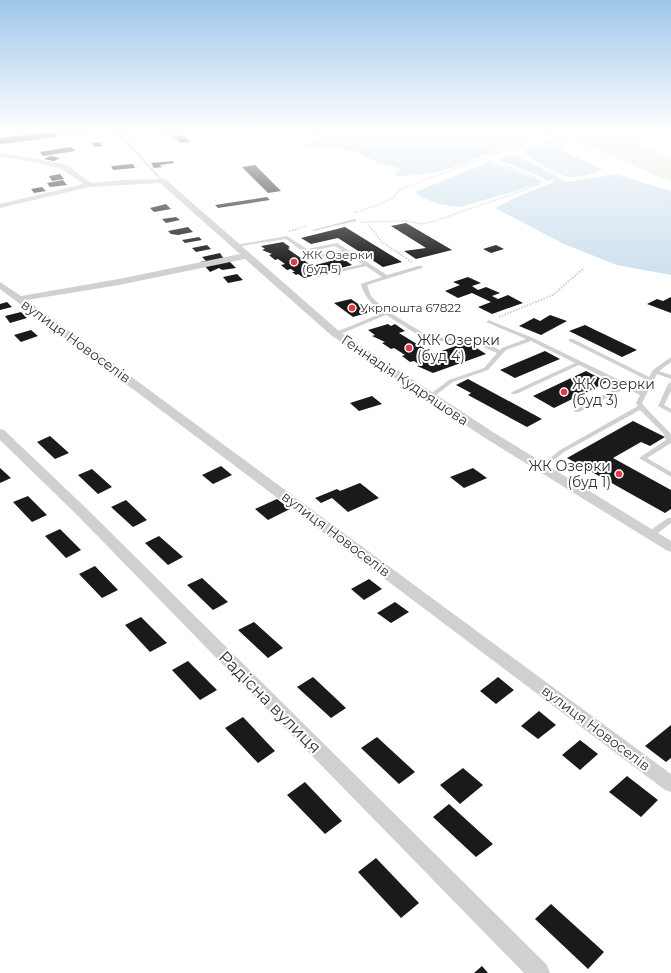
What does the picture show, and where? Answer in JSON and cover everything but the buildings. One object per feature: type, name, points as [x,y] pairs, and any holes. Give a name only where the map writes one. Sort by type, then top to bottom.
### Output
[{"type":"street","points":[[76,175],[89,185]]},
{"type":"street","points":[[0,206],[89,185],[162,181]]},
{"type":"street","name":"Геннадія Кудряшова","points":[[162,181],[336,334],[430,397],[541,468],[671,547]]},
{"type":"street","points":[[10,297],[119,282],[246,256]]},
{"type":"street","name":"вулиця Новоселів","points":[[0,285],[10,297],[371,560],[671,784]]},
{"type":"street","name":"Радісна вулиця","points":[[0,433],[82,512],[539,973]]},
{"type":"lane","points":[[157,175],[162,181]]},
{"type":"lane","points":[[314,230],[354,220]]},
{"type":"lane","points":[[236,246],[287,237],[315,258],[346,251]]},
{"type":"lane","points":[[306,251],[334,244],[386,277]]},
{"type":"lane","points":[[319,276],[366,264]]},
{"type":"lane","points":[[420,267],[364,284],[365,291],[377,306],[386,313],[430,340],[470,339],[500,352]]},
{"type":"lane","points":[[336,334],[386,313]]},
{"type":"lane","points":[[489,322],[530,339],[643,394]]},
{"type":"lane","points":[[430,397],[451,381],[486,369],[500,352],[530,339]]},
{"type":"lane","points":[[571,340],[651,380]]},
{"type":"lane","points":[[671,359],[656,371],[639,403],[641,407],[667,433],[670,441],[642,458],[671,475]]},
{"type":"lane","points":[[514,393],[579,363]]},
{"type":"lane","points":[[656,371],[671,377]]},
{"type":"lane","points":[[671,384],[661,406],[671,411]]},
{"type":"lane","points":[[577,411],[625,386]]},
{"type":"lane","points":[[541,468],[562,451],[641,407]]},
{"type":"lane","points":[[651,534],[671,520]]},
{"type":"path","points":[[352,213],[386,202],[393,198],[400,190],[437,175]]},
{"type":"path","points":[[354,220],[368,223],[405,221],[422,224],[536,186],[542,182],[530,175]]},
{"type":"path","points":[[368,223],[382,242],[420,267]]},
{"type":"path","points":[[287,237],[282,232],[310,225]]},
{"type":"path","points":[[489,322],[553,295],[584,268]]},
{"type":"shaded area","points":[[656,175],[671,175],[671,182]]},
{"type":"water","points":[[456,175],[526,175],[539,180],[539,184],[460,207],[430,201],[415,192]]},
{"type":"water","points":[[537,175],[555,175],[562,179],[561,180],[568,182],[607,175],[620,175],[671,191],[671,275],[617,265],[564,244],[495,208],[521,195],[554,182],[553,180],[547,181]]},
{"type":"water","points":[[564,175],[584,175],[571,177]]},
{"type":"place","name":"ЖК Озерки (буд 5)","points":[[294,262]]},
{"type":"place","name":"Укрпошта 67822","points":[[352,308]]},
{"type":"place","name":"ЖК Озерки (буд 4)","points":[[409,348]]},
{"type":"place","name":"ЖК Озерки (буд 3)","points":[[564,392]]},
{"type":"place","name":"ЖК Озерки (буд 1)","points":[[619,474]]}]
